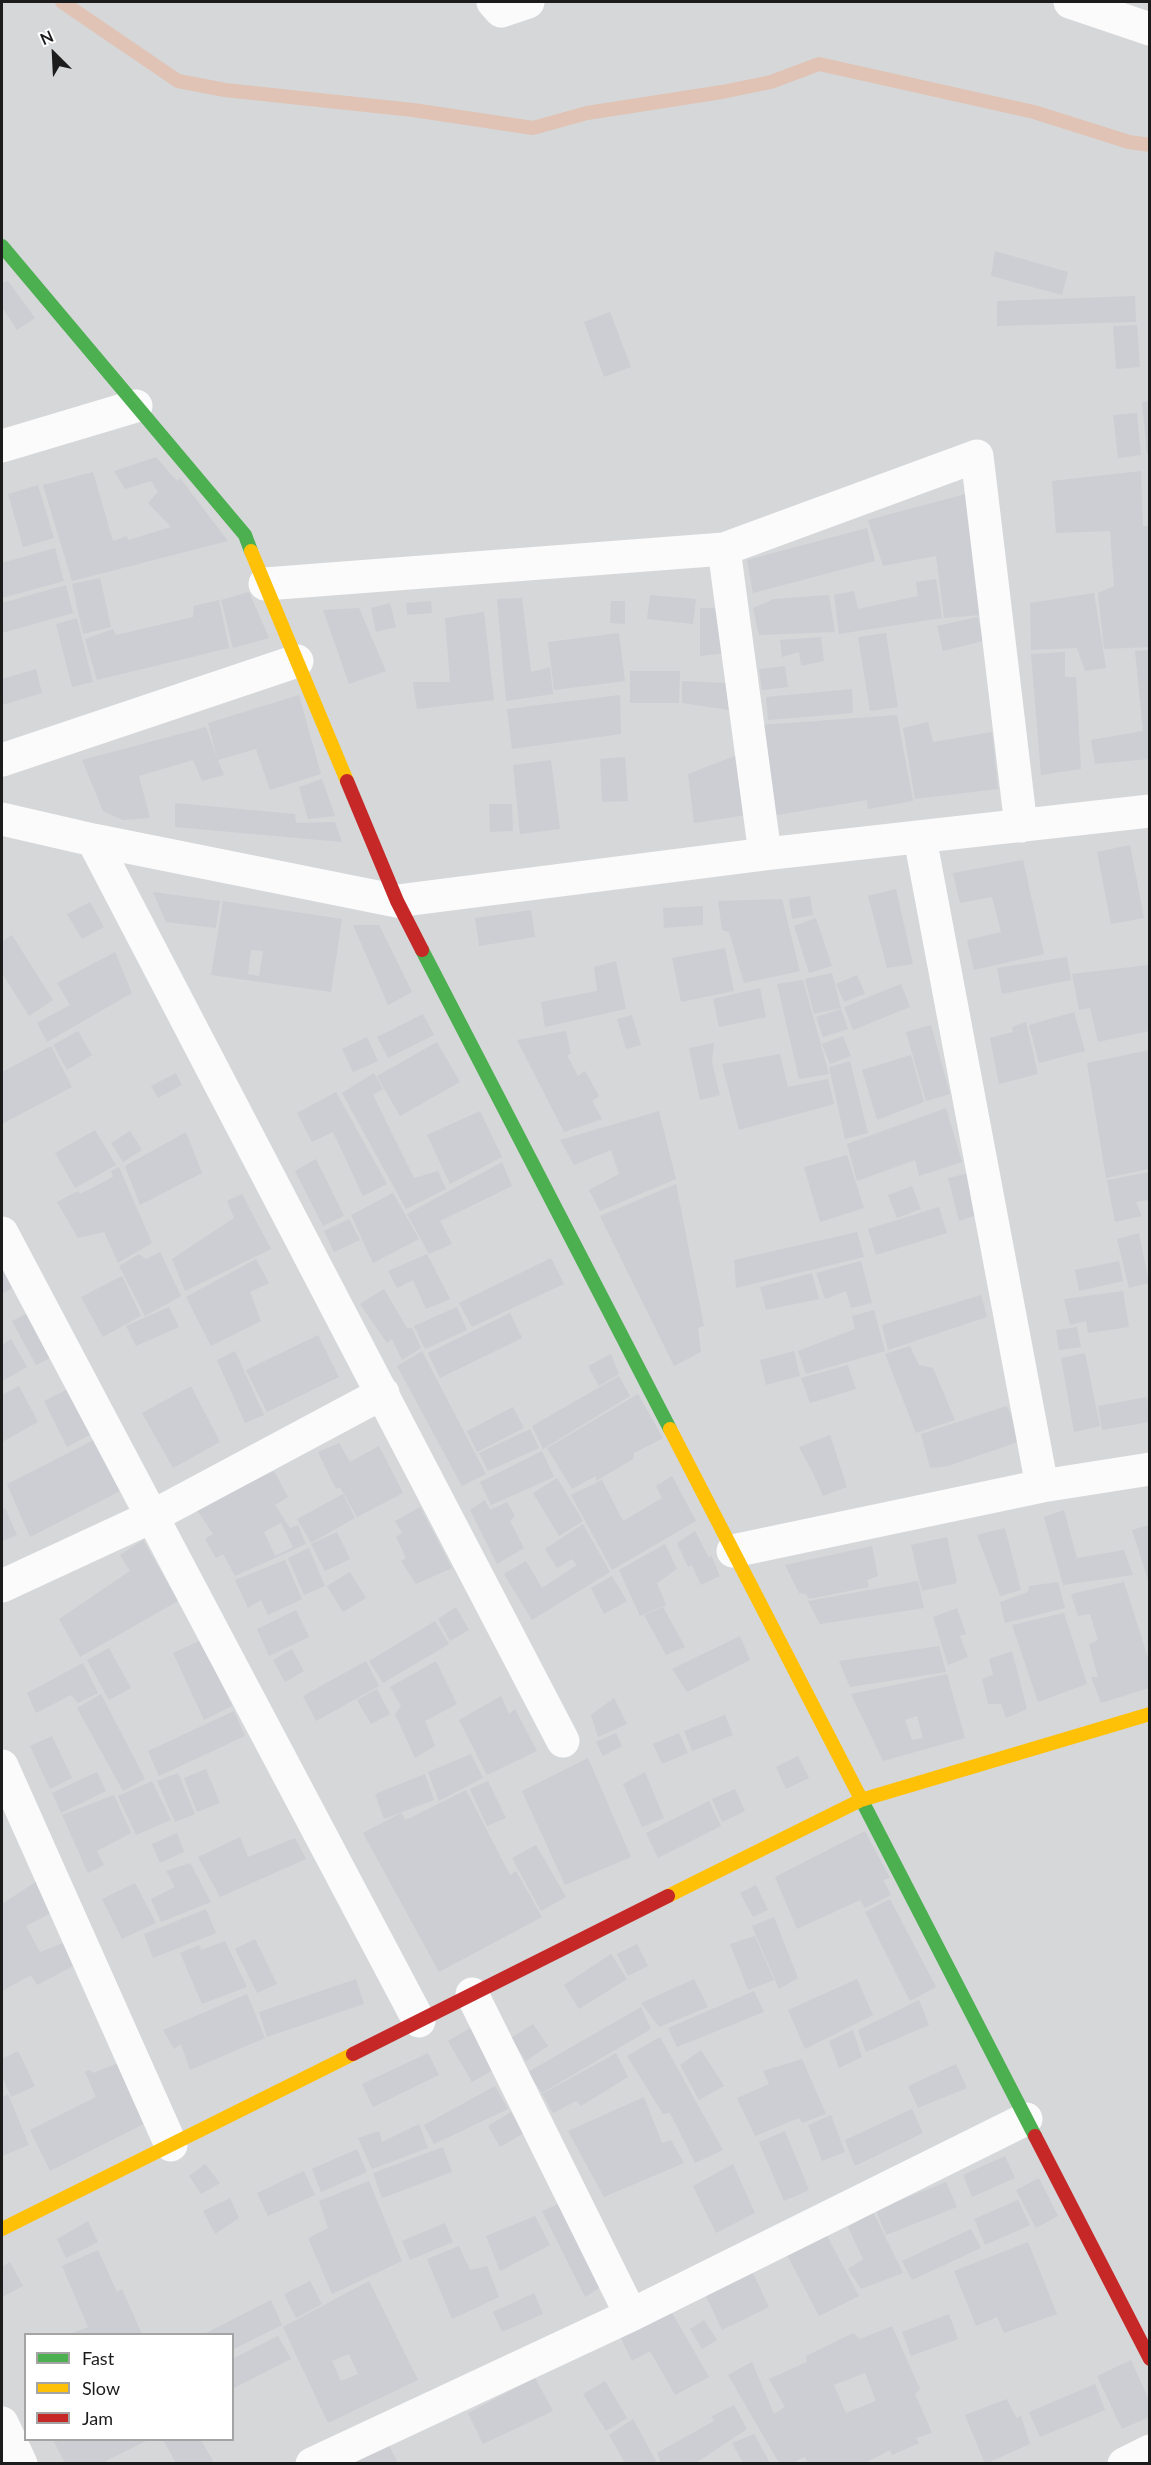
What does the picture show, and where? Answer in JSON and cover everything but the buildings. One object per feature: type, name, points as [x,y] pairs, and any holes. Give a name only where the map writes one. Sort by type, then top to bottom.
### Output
[{"type":"street","points":[[493,2],[501,11],[528,2]]},
{"type":"street","points":[[1070,2],[1149,29]]},
{"type":"street","points":[[2,246],[245,535],[396,901],[1149,2359]]},
{"type":"street","points":[[2,446],[136,406]]},
{"type":"street","points":[[265,584],[724,549],[977,456],[1020,826]]},
{"type":"street","points":[[724,549],[765,854]]},
{"type":"street","points":[[2,760],[297,661]]},
{"type":"street","points":[[2,819],[93,840],[396,901],[765,854],[1149,811]]},
{"type":"street","points":[[920,838],[1042,1486]]},
{"type":"street","points":[[93,840],[563,1741]]},
{"type":"street","points":[[2,1233],[419,2021]]},
{"type":"street","points":[[2,1586],[153,1516],[383,1393]]},
{"type":"street","points":[[733,1551],[1042,1486],[1149,1469]]},
{"type":"street","points":[[2,2229],[861,1800],[1149,1714]]},
{"type":"street","points":[[2,1766],[171,2145]]},
{"type":"street","points":[[472,1994],[631,2315]]},
{"type":"street","points":[[312,2463],[631,2315],[1026,2119]]},
{"type":"street","points":[[2,2423],[21,2463]]},
{"type":"street","points":[[1124,2463],[1149,2451]]},
{"type":"shaded area","points":[[2,2],[1149,2],[1149,2463],[2,2464]]},
{"type":"waterway","points":[[62,2],[178,81],[225,90],[413,110],[533,128],[587,113],[771,82],[819,64],[1034,112],[1129,142],[1150,145]]},
{"type":"traffic: fast","points":[[2,246],[245,535],[251,551]]},
{"type":"traffic: fast","points":[[422,950],[670,1429]]},
{"type":"traffic: fast","points":[[859,1795],[1035,2136]]},
{"type":"traffic: slow","points":[[251,551],[347,781]]},
{"type":"traffic: slow","points":[[670,1429],[859,1795]]},
{"type":"traffic: slow","points":[[668,1896],[861,1800],[1150,1714]]},
{"type":"traffic: slow","points":[[2,2229],[353,2054]]},
{"type":"traffic: jam","points":[[347,781],[397,901],[422,950]]},
{"type":"traffic: jam","points":[[353,2054],[668,1896]]},
{"type":"traffic: jam","points":[[1035,2136],[1150,2359]]}]
